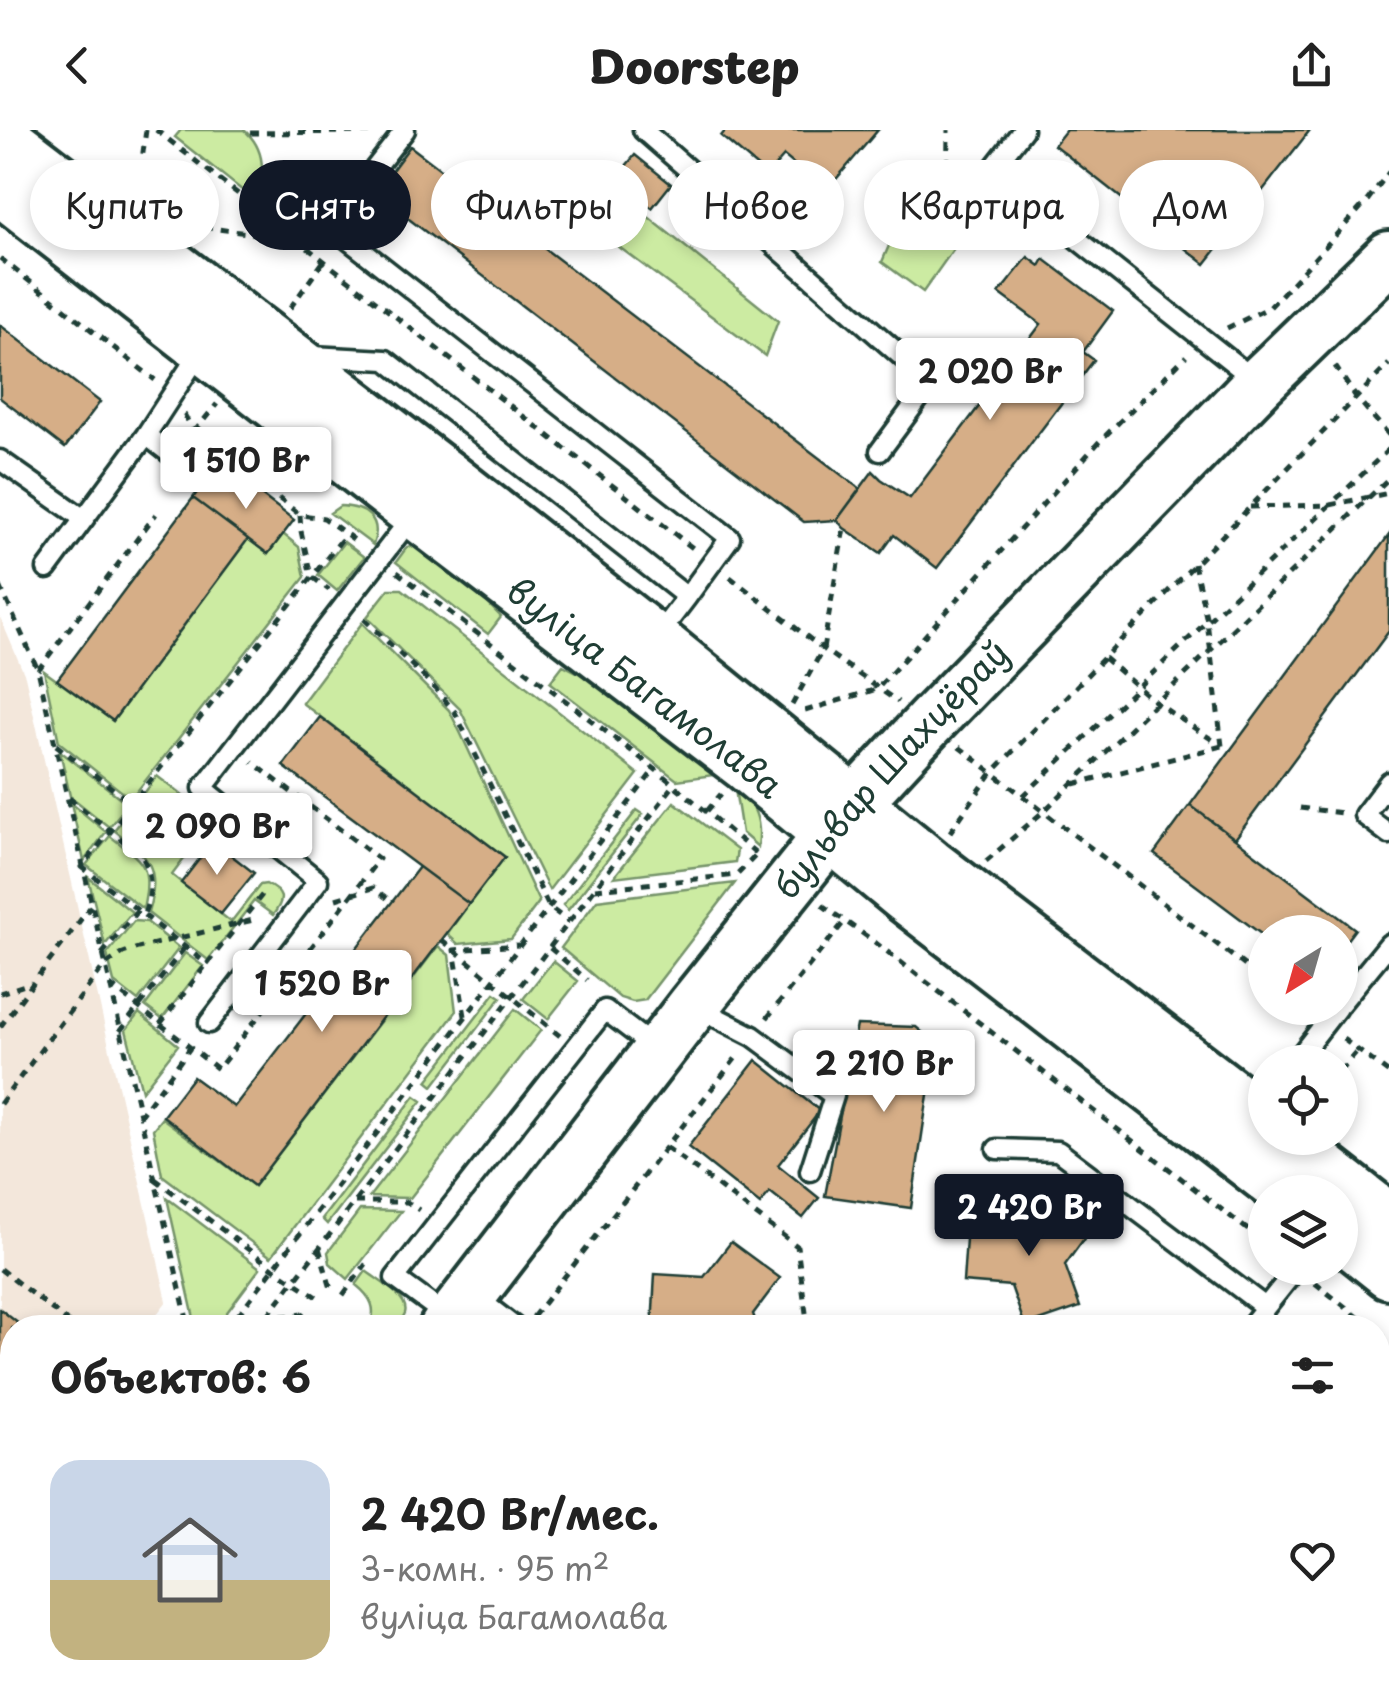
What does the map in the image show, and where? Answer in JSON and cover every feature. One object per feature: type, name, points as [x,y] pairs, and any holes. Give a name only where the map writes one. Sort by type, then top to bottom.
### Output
[{"type":"main road","name":"вуліца Багамолава","points":[[0,134],[655,640],[842,819]]},
{"type":"main road","name":"вуліца Багамолава","points":[[0,189],[744,764],[842,819],[1248,1115]]},
{"type":"main road","name":"бульвар Шахцёраў","points":[[456,1314],[842,819],[929,723],[1259,383],[1389,257]]},
{"type":"main road","name":"вуліца Багамолава","points":[[1302,1155],[1389,1219]]},
{"type":"main road","points":[[1358,1248],[1389,1273]]},
{"type":"lane","points":[[405,130],[352,198],[346,213],[346,238],[730,538],[655,640]]},
{"type":"lane","points":[[643,130],[932,382],[880,450]]},
{"type":"lane","points":[[1023,130],[991,171],[1259,383]]},
{"type":"lane","points":[[47,569],[146,434],[202,348]]},
{"type":"lane","points":[[289,354],[386,360],[686,597]]},
{"type":"lane","points":[[146,434],[191,470]]},
{"type":"lane","points":[[0,460],[84,519]]},
{"type":"lane","points":[[209,1024],[318,881],[204,788],[415,513]]},
{"type":"lane","points":[[1389,782],[1364,816],[1389,834]]},
{"type":"lane","points":[[1358,982],[1389,944]]},
{"type":"lane","points":[[693,1006],[753,1036],[834,1096],[810,1171]]},
{"type":"lane","points":[[456,1314],[395,1278],[605,1010],[659,1051]]},
{"type":"lane","points":[[1308,1045],[1323,1025]]},
{"type":"lane","points":[[997,1149],[1058,1151],[1265,1307]]},
{"type":"lane","points":[[1259,1315],[1283,1285]]},
{"type":"path","points":[[146,130],[140,175],[203,227],[239,232]]},
{"type":"path","points":[[156,130],[239,196]]},
{"type":"path","points":[[250,133],[380,130]]},
{"type":"path","points":[[948,130],[948,160]]},
{"type":"path","points":[[308,250],[877,688],[1099,442],[1203,339],[1270,308],[1367,202],[1389,172]]},
{"type":"path","points":[[1248,968],[991,774],[1389,364]]},
{"type":"path","points":[[1023,796],[1389,449]]},
{"type":"path","points":[[979,868],[1044,811],[1389,478]]},
{"type":"path","points":[[1250,507],[1330,504],[1389,494]]},
{"type":"path","points":[[38,670],[156,514]]},
{"type":"path","points":[[300,515],[312,576],[345,602],[455,712],[549,906],[569,922]]},
{"type":"path","points":[[786,717],[823,649],[844,528]]},
{"type":"path","points":[[1194,564],[1207,621],[1222,746]]},
{"type":"path","points":[[0,586],[38,670],[186,1315]]},
{"type":"path","points":[[1103,658],[1156,703],[1222,746]]},
{"type":"path","points":[[54,743],[160,826],[202,830]]},
{"type":"path","points":[[1071,785],[1222,746]]},
{"type":"path","points":[[238,1315],[655,769]]},
{"type":"path","points":[[267,1315],[674,785]]},
{"type":"path","points":[[66,796],[141,855],[147,865],[150,887],[140,912],[102,954]]},
{"type":"path","points":[[1300,808],[1364,816]]},
{"type":"path","points":[[595,890],[737,875],[757,854]]},
{"type":"path","points":[[352,894],[373,888],[392,902]]},
{"type":"path","points":[[0,1027],[92,906]]},
{"type":"path","points":[[534,1315],[844,922]]},
{"type":"path","points":[[0,1104],[104,966],[123,953],[239,924]]},
{"type":"path","points":[[442,940],[575,1048]]},
{"type":"path","points":[[872,940],[1248,1230]]},
{"type":"path","points":[[454,950],[519,946]]},
{"type":"path","points":[[120,1031],[185,948]]},
{"type":"path","points":[[550,948],[587,980]]},
{"type":"path","points":[[454,950],[466,1016]]},
{"type":"path","points":[[160,1024],[207,964]]},
{"type":"path","points":[[0,993],[34,982]]},
{"type":"path","points":[[1323,1025],[1352,1045]]},
{"type":"path","points":[[139,1117],[190,1048]]},
{"type":"path","points":[[1358,1049],[1389,1073]]},
{"type":"path","points":[[666,1147],[797,1246],[806,1315]]},
{"type":"path","points":[[154,1178],[319,1298]]},
{"type":"path","points":[[354,1202],[407,1202],[438,1223]]},
{"type":"path","points":[[319,1248],[332,1292]]},
{"type":"path","points":[[343,1295],[366,1264]]},
{"type":"path","points":[[0,1269],[59,1315]]},
{"type":"path","points":[[1318,1285],[1356,1315]]},
{"type":"path","points":[[293,1315],[312,1313]]},
{"type":"shaded area","points":[[0,617],[25,676],[167,1301],[156,1315],[0,1315]]},
{"type":"green space","points":[[181,130],[244,130],[261,160],[239,160],[239,188],[219,172],[219,160],[204,160],[175,137]]},
{"type":"green space","points":[[648,217],[668,233],[668,250],[689,250],[778,321],[765,356],[623,250],[648,250]]},
{"type":"green space","points":[[887,250],[953,250],[923,292],[882,262]]},
{"type":"green space","points":[[340,506],[370,516],[376,528],[373,545],[330,513]]},
{"type":"green space","points":[[283,534],[299,547],[305,577],[131,799],[59,742],[44,671],[113,721],[248,539],[268,554]]},
{"type":"green space","points":[[344,542],[364,557],[337,591],[318,575]]},
{"type":"green space","points":[[414,545],[452,567],[501,617],[488,634],[396,562],[407,547]]},
{"type":"green space","points":[[389,589],[402,589],[638,774],[549,890],[460,709],[367,617]]},
{"type":"green space","points":[[362,623],[449,710],[461,734],[539,902],[511,939],[458,944],[447,934],[504,856],[302,703]]},
{"type":"green space","points":[[563,665],[614,691],[721,774],[677,780],[550,682]]},
{"type":"green space","points":[[60,751],[128,804],[109,827],[70,796]]},
{"type":"green space","points":[[157,776],[191,804],[202,827],[162,823],[137,803]]},
{"type":"green space","points":[[737,786],[756,814],[758,847],[742,833]]},
{"type":"green space","points":[[674,802],[737,850],[735,862],[614,877]]},
{"type":"green space","points":[[71,803],[106,832],[84,861]]},
{"type":"green space","points":[[133,807],[160,829],[202,835],[172,875],[231,922],[260,885],[266,884],[281,897],[273,915],[254,901],[208,960],[148,913],[153,885],[149,865],[114,830]]},
{"type":"green space","points":[[637,810],[643,814],[568,910],[563,905]]},
{"type":"green space","points":[[110,836],[143,866],[147,883],[143,909],[86,865]]},
{"type":"green space","points":[[88,877],[132,912],[105,945]]},
{"type":"green space","points":[[735,883],[645,1000],[620,998],[561,948],[597,900]]},
{"type":"green space","points":[[134,921],[147,922],[179,948],[138,1001],[114,982],[107,954]]},
{"type":"green space","points":[[438,946],[449,955],[456,1012],[271,1257],[162,1175],[153,1129],[162,1118],[254,1186]]},
{"type":"green space","points":[[185,953],[203,966],[162,1019],[145,1006]]},
{"type":"green space","points":[[553,961],[578,981],[548,1019],[523,999]]},
{"type":"green space","points":[[495,993],[501,997],[433,1086],[427,1081]]},
{"type":"green space","points":[[515,1009],[541,1030],[410,1198],[369,1197]]},
{"type":"green space","points":[[139,1013],[178,1045],[142,1091],[126,1030]]},
{"type":"green space","points":[[415,1096],[422,1101],[327,1224],[322,1219]]},
{"type":"green space","points":[[167,1198],[260,1268],[225,1315],[193,1315]]},
{"type":"green space","points":[[360,1210],[401,1211],[348,1279],[330,1263],[328,1252]]},
{"type":"green space","points":[[366,1271],[392,1289],[403,1301],[405,1313],[373,1315],[372,1304],[356,1285]]},
{"type":"building","points":[[726,130],[878,130],[844,170],[844,160],[789,160],[784,156],[780,160],[749,160],[721,136]]},
{"type":"building","points":[[1066,130],[1310,130],[1264,189],[1264,160],[1119,160],[1119,196],[1099,180],[1099,160],[1073,160],[1054,145]]},
{"type":"building","points":[[410,146],[431,162],[431,236],[411,221],[411,160],[400,160]]},
{"type":"building","points":[[648,165],[668,182],[668,188],[652,208],[648,205]]},
{"type":"building","points":[[449,250],[546,250],[860,489],[837,520],[804,522]]},
{"type":"building","points":[[1187,250],[1216,250],[1205,264]]},
{"type":"building","points":[[1028,257],[1040,266],[1044,259],[1113,311],[1083,352],[1094,360],[937,568],[894,535],[881,553],[837,520],[873,471],[910,498],[1041,324],[999,293]]},
{"type":"building","points":[[0,325],[100,402],[65,448],[0,398]]},
{"type":"building","points":[[235,475],[294,520],[268,554],[193,498],[207,479],[223,491]]},
{"type":"building","points":[[193,498],[248,539],[113,721],[57,680]]},
{"type":"building","points":[[1389,535],[1389,631],[1235,839],[1190,805]]},
{"type":"building","points":[[320,717],[505,857],[469,904],[283,766]]},
{"type":"building","points":[[1190,805],[1336,915],[1248,915],[1248,924],[1154,854]]},
{"type":"building","points":[[213,841],[254,873],[221,914],[181,883]]},
{"type":"building","points":[[419,867],[469,904],[254,1186],[163,1116],[193,1077],[234,1107]]},
{"type":"building","points":[[857,1025],[916,1027],[953,1058],[929,1088],[911,1208],[825,1196]]},
{"type":"building","points":[[756,1060],[820,1111],[778,1165],[819,1198],[803,1218],[770,1192],[760,1204],[688,1147]]},
{"type":"building","points":[[1042,1192],[1091,1229],[1065,1265],[1080,1307],[1057,1315],[1021,1315],[1011,1286],[963,1282],[967,1224],[1015,1227]]},
{"type":"building","points":[[731,1242],[780,1278],[753,1315],[653,1315],[655,1274],[704,1277]]}]
